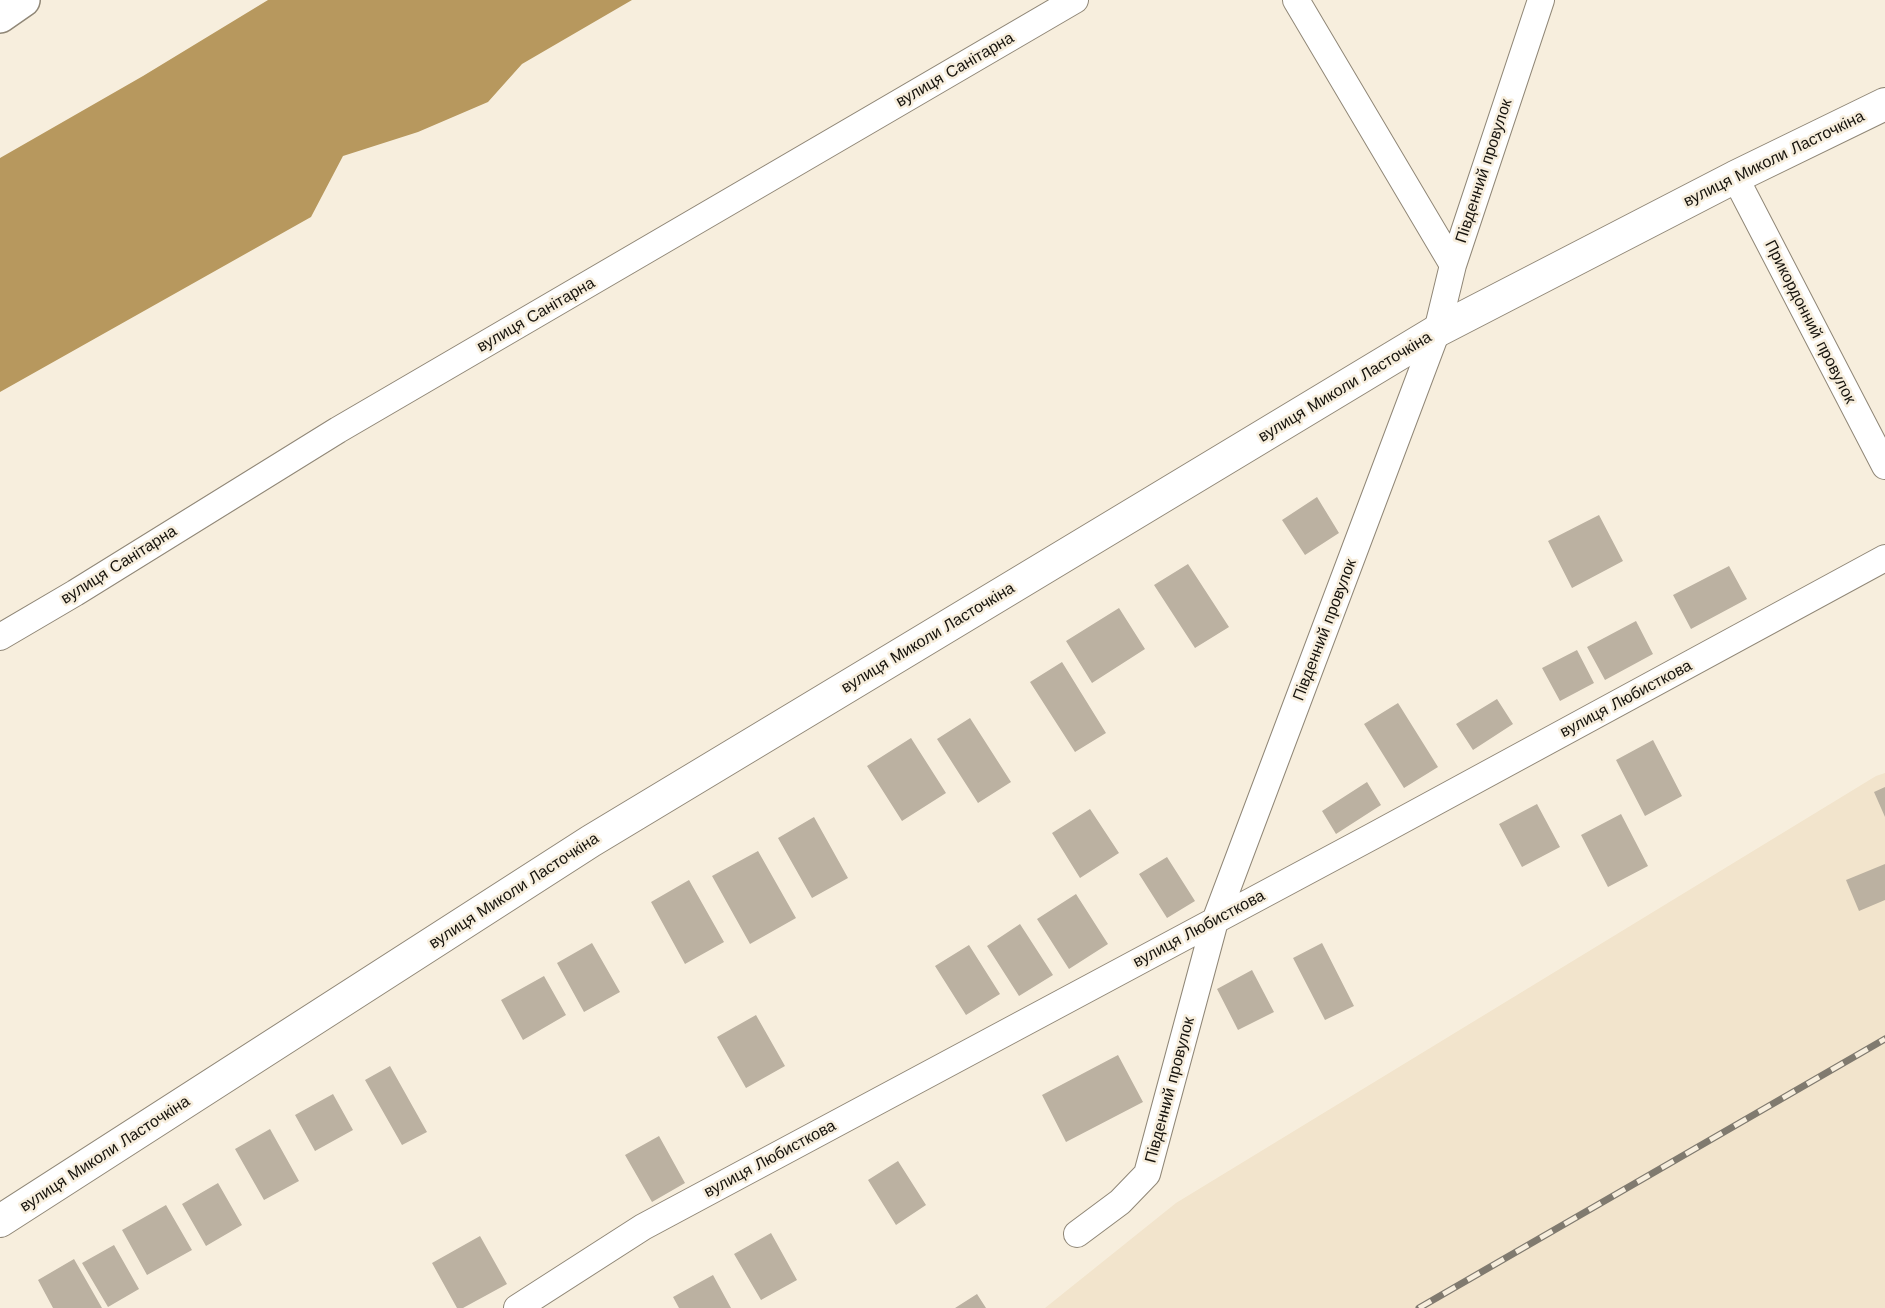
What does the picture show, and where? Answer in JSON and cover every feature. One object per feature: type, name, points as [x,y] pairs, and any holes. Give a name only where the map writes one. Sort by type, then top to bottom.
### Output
[{"type":"main road","points":[[0,15],[23,0]]},
{"type":"street","name":"вулиця Санітарна","points":[[0,637],[338,430],[1075,0]]},
{"type":"street","points":[[1296,0],[1453,265]]},
{"type":"street","name":"Південний провулок","points":[[1077,1234],[1120,1202],[1147,1174],[1215,921],[1437,332],[1453,265],[1541,0]]},
{"type":"street","name":"вулиця Миколи Ласточкіна","points":[[0,1221],[591,841],[1437,332],[1735,177],[1885,104]]},
{"type":"street","name":"Прикордонний провулок","points":[[1735,177],[1885,466]]},
{"type":"street","name":"вулиця Любисткова","points":[[517,1308],[643,1227],[1215,921],[1885,558]]},
{"type":"shaded area","points":[[268,0],[632,0],[522,64],[488,102],[418,132],[343,156],[311,217],[0,392],[0,158],[143,76]]},
{"type":"shaded area","points":[[1885,773],[1885,1308],[1045,1308],[1176,1203],[1876,776]]},
{"type":"building","points":[[1317,497],[1339,533],[1305,555],[1282,520]]},
{"type":"building","points":[[1599,515],[1623,561],[1572,588],[1548,541]]},
{"type":"building","points":[[1188,564],[1229,627],[1195,648],[1154,585]]},
{"type":"building","points":[[1729,566],[1747,599],[1691,629],[1673,595]]},
{"type":"building","points":[[1119,608],[1145,649],[1092,683],[1066,641]]},
{"type":"building","points":[[1636,621],[1653,654],[1605,680],[1587,647]]},
{"type":"building","points":[[1577,650],[1594,683],[1560,701],[1542,668]]},
{"type":"building","points":[[1062,662],[1106,733],[1075,752],[1030,682]]},
{"type":"building","points":[[1497,699],[1513,724],[1473,750],[1456,724]]},
{"type":"building","points":[[1398,703],[1438,767],[1404,788],[1364,724]]},
{"type":"building","points":[[970,718],[1011,782],[978,803],[937,739]]},
{"type":"building","points":[[911,738],[946,793],[902,821],[867,766]]},
{"type":"building","points":[[1653,740],[1682,796],[1645,816],[1616,760]]},
{"type":"building","points":[[1367,782],[1381,805],[1336,834],[1322,811]]},
{"type":"building","points":[[1885,787],[1885,817],[1874,792]]},
{"type":"building","points":[[1537,804],[1560,847],[1522,867],[1499,824]]},
{"type":"building","points":[[1090,809],[1119,853],[1080,878],[1052,833]]},
{"type":"building","points":[[1621,814],[1648,866],[1608,887],[1581,835]]},
{"type":"building","points":[[814,817],[848,878],[812,898],[778,838]]},
{"type":"building","points":[[758,851],[796,918],[750,944],[712,876]]},
{"type":"building","points":[[1167,857],[1195,901],[1167,918],[1139,874]]},
{"type":"building","points":[[1885,864],[1885,900],[1859,911],[1846,880]]},
{"type":"building","points":[[689,880],[724,942],[685,964],[651,902]]},
{"type":"building","points":[[1076,894],[1108,944],[1069,969],[1037,919]]},
{"type":"building","points":[[1020,924],[1053,975],[1019,996],[987,946]]},
{"type":"building","points":[[592,943],[620,992],[584,1012],[557,963]]},
{"type":"building","points":[[1322,943],[1354,1006],[1325,1020],[1293,958]]},
{"type":"building","points":[[969,945],[1000,994],[966,1015],[935,966]]},
{"type":"building","points":[[1252,970],[1274,1012],[1238,1030],[1217,989]]},
{"type":"building","points":[[544,976],[566,1015],[523,1040],[501,1000]]},
{"type":"building","points":[[756,1015],[785,1066],[746,1088],[717,1037]]},
{"type":"building","points":[[1118,1055],[1143,1102],[1066,1142],[1042,1095]]},
{"type":"building","points":[[390,1066],[427,1132],[402,1145],[365,1080]]},
{"type":"building","points":[[333,1094],[353,1130],[315,1151],[295,1115]]},
{"type":"building","points":[[270,1129],[299,1181],[264,1200],[235,1149]]},
{"type":"building","points":[[659,1136],[685,1183],[652,1202],[625,1155]]},
{"type":"building","points":[[898,1161],[926,1205],[896,1225],[868,1180]]},
{"type":"building","points":[[218,1183],[242,1225],[206,1246],[182,1204]]},
{"type":"building","points":[[166,1205],[192,1250],[147,1275],[122,1230]]},
{"type":"building","points":[[771,1233],[797,1280],[761,1300],[734,1254]]},
{"type":"building","points":[[480,1236],[507,1284],[463,1308],[457,1308],[432,1263]]},
{"type":"building","points":[[114,1245],[139,1289],[108,1307],[82,1263]]},
{"type":"building","points":[[74,1259],[102,1308],[53,1308],[38,1280]]},
{"type":"building","points":[[713,1275],[731,1308],[679,1308],[673,1297]]},
{"type":"building","points":[[977,1294],[986,1308],[955,1308]]},
{"type":"railway","points":[[1419,1308],[1885,1039]]}]
